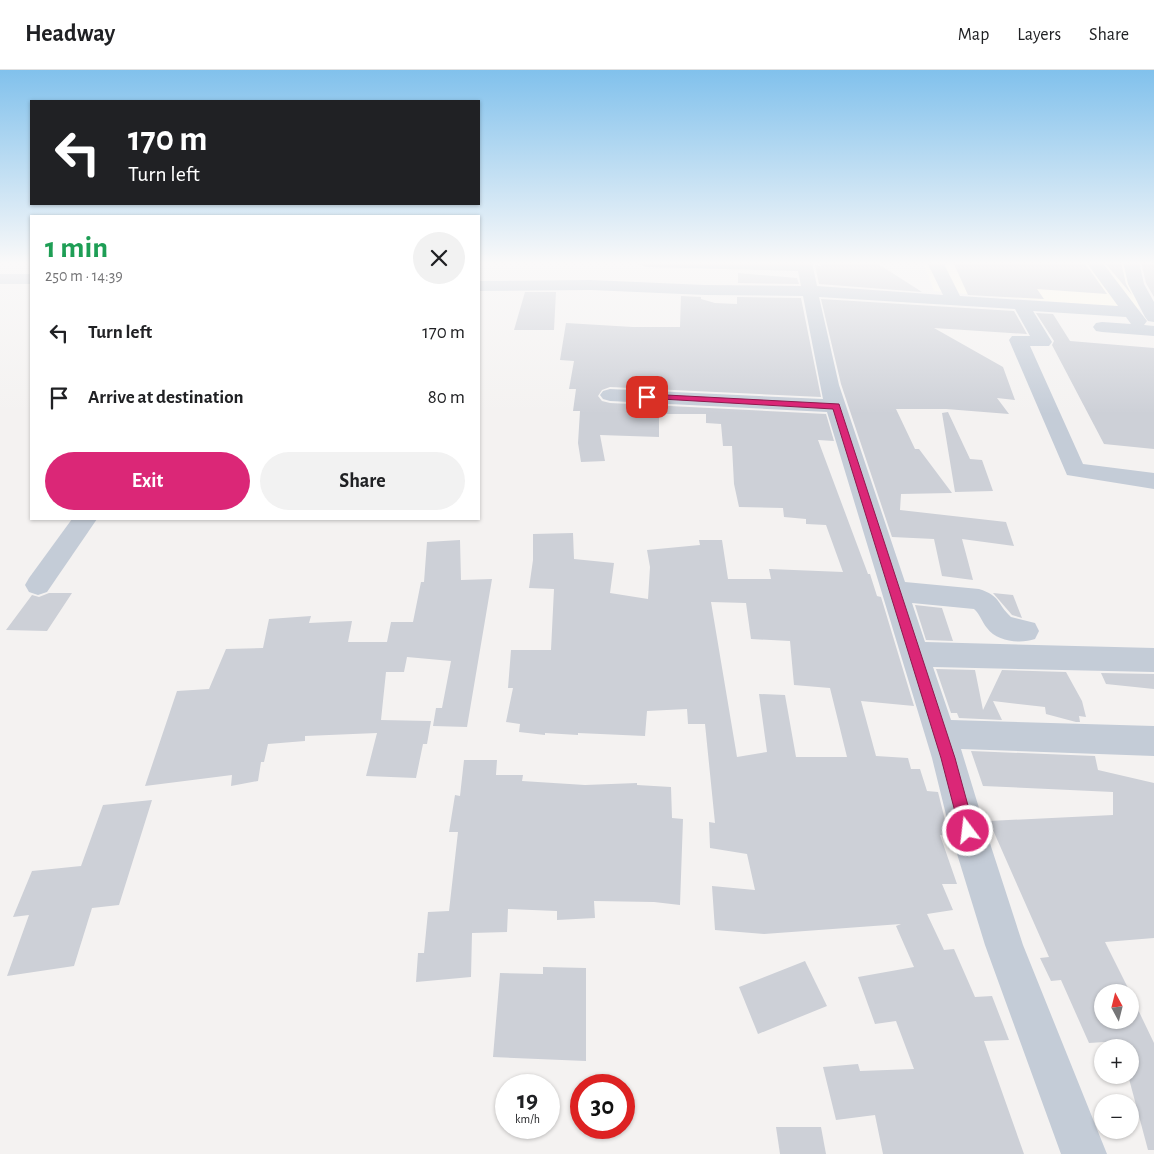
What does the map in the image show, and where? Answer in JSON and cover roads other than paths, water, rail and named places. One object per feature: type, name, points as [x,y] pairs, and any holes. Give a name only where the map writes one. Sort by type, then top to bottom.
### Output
[{"type":"street","points":[[815,313],[836,406],[940,734],[1004,945],[1084,1154]]},
{"type":"street","points":[[1026,313],[1043,342],[1018,340],[1075,470],[1154,481]]},
{"type":"street","points":[[1031,313],[1151,326]]},
{"type":"street","points":[[1135,313],[1151,326]]},
{"type":"street","points":[[1146,313],[1151,326]]},
{"type":"street","points":[[610,395],[836,406]]},
{"type":"street","points":[[38,585],[84,520]]},
{"type":"street","points":[[894,591],[979,599],[991,607],[999,623],[1004,627],[1026,631]]},
{"type":"street","points":[[914,654],[1154,660]]},
{"type":"street","points":[[940,734],[1154,741]]}]
